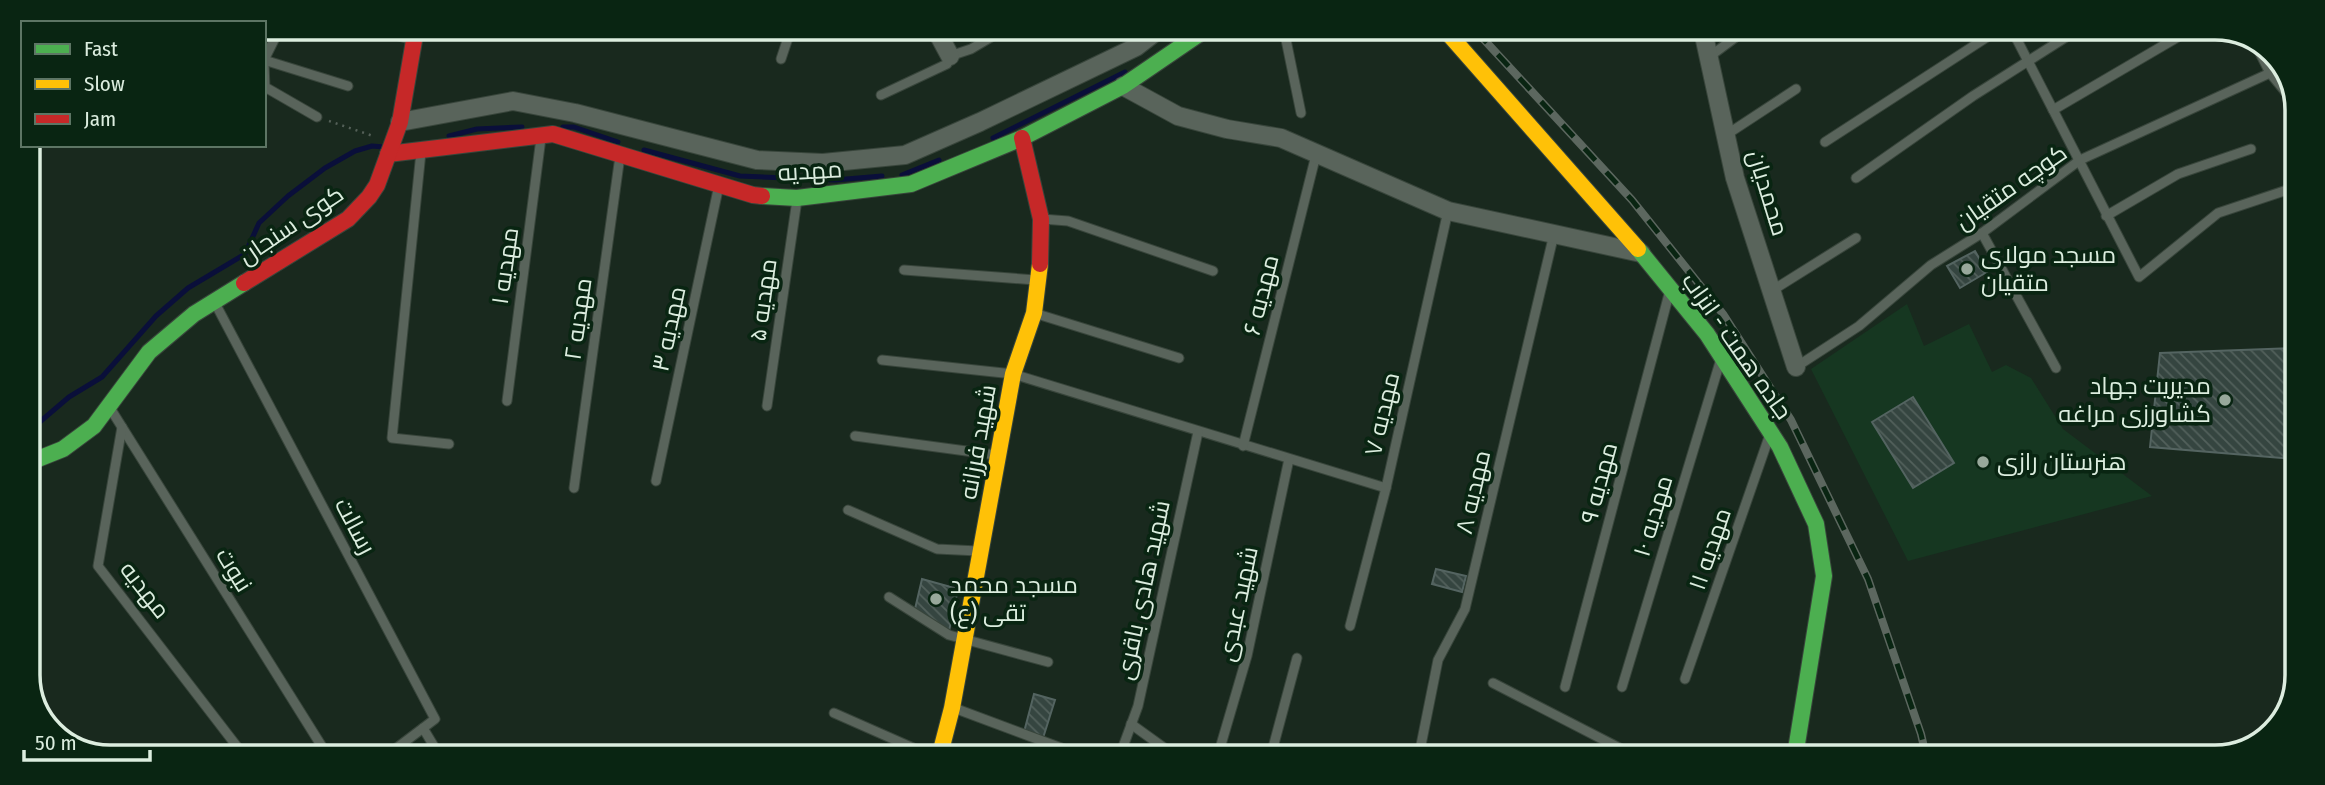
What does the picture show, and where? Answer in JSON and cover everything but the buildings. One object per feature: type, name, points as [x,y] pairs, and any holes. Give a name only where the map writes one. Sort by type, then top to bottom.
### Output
[{"type":"street","name":"کوی سنجان","points":[[40,458],[64,449],[94,426],[149,352],[194,314],[348,219],[369,197],[377,185],[400,122],[414,40]]},
{"type":"street","points":[[941,40],[950,56]]},
{"type":"street","points":[[400,122],[513,101],[575,113],[757,160],[823,163],[905,155],[1009,108],[1136,47],[1145,40]]},
{"type":"street","name":"مهدیه","points":[[390,148],[421,150],[553,134],[753,195],[797,198],[911,184],[1022,138],[1123,86],[1190,40]]},
{"type":"street","name":"جاده همت - انزاب","points":[[1454,40],[1641,253],[1707,334],[1780,447],[1816,524],[1824,576],[1797,745]]},
{"type":"street","name":"محمدیان","points":[[1705,40],[1735,178],[1796,367]]},
{"type":"street","points":[[1123,86],[1178,116],[1227,129],[1281,138],[1448,211],[1641,253]]},
{"type":"street","points":[[1009,108],[1022,138]]},
{"type":"street","name":"شهید فرزانه","points":[[942,745],[952,708],[1000,456],[1013,374],[1034,313],[1041,219],[1022,138]]},
{"type":"lane","points":[[266,57],[274,40]]},
{"type":"lane","points":[[781,59],[787,40]]},
{"type":"lane","points":[[881,95],[947,64],[950,56],[986,40]]},
{"type":"lane","points":[[1286,40],[1301,113]]},
{"type":"lane","points":[[1709,57],[1732,40]]},
{"type":"lane","points":[[1825,142],[1984,40]]},
{"type":"lane","points":[[2017,40],[2138,277],[2218,213],[2285,191]]},
{"type":"lane","points":[[1856,178],[2061,40]]},
{"type":"lane","points":[[2053,110],[2173,40]]},
{"type":"lane","points":[[266,62],[348,86]]},
{"type":"lane","points":[[2265,63],[2278,82]]},
{"type":"lane","name":"کوچه متقیان","points":[[1796,367],[1859,326],[1931,265],[1982,233],[2080,160],[2270,72]]},
{"type":"lane","points":[[266,88],[317,117]]},
{"type":"lane","points":[[1726,135],[1796,89]]},
{"type":"lane","name":"مهدیه ۱","points":[[507,401],[542,136]]},
{"type":"lane","points":[[2106,216],[2178,174],[2251,149]]},
{"type":"lane","points":[[421,150],[392,438],[449,444]]},
{"type":"lane","name":"مهدیه ۲","points":[[574,488],[620,154]]},
{"type":"lane","name":"مهدیه ۶","points":[[1243,446],[1316,155]]},
{"type":"lane","name":"مهدیه ۳","points":[[656,481],[719,184]]},
{"type":"lane","name":"مهدیه ۵","points":[[767,406],[797,198]]},
{"type":"lane","name":"مهدیه ۷","points":[[1350,626],[1385,488],[1448,211]]},
{"type":"lane","points":[[1041,219],[1068,222],[1213,271]]},
{"type":"lane","name":"مهدیه ۸","points":[[1421,745],[1438,660],[1465,609],[1554,233]]},
{"type":"lane","points":[[1982,233],[2056,368]]},
{"type":"lane","points":[[1773,290],[1856,238]]},
{"type":"lane","points":[[904,270],[1038,280]]},
{"type":"lane","name":"مهدیه ۹","points":[[1565,687],[1670,289]]},
{"type":"lane","name":"رسالت","points":[[214,302],[435,719],[423,728]]},
{"type":"lane","points":[[1034,313],[1179,358]]},
{"type":"lane","name":"مهدیه ۱۰","points":[[1622,687],[1721,357]]},
{"type":"lane","points":[[883,360],[1013,374],[1385,488]]},
{"type":"lane","name":"نبوت","points":[[109,407],[321,745]]},
{"type":"lane","name":"مهدیه","points":[[122,428],[98,566],[236,745]]},
{"type":"lane","name":"شهید هادی باقری","points":[[1124,745],[1138,706],[1198,432]]},
{"type":"lane","name":"مهدیه ۱۱","points":[[1685,679],[1770,432]]},
{"type":"lane","points":[[855,436],[1000,456]]},
{"type":"lane","name":"شهید عبدی","points":[[1222,745],[1247,656],[1289,459]]},
{"type":"lane","points":[[848,510],[937,549],[981,551]]},
{"type":"lane","points":[[889,597],[949,635],[1048,662]]},
{"type":"lane","points":[[1274,745],[1297,657]]},
{"type":"lane","points":[[1493,682],[1613,745]]},
{"type":"lane","points":[[952,708],[1053,745]]},
{"type":"lane","points":[[834,713],[906,745]]},
{"type":"lane","points":[[1131,724],[1160,745]]},
{"type":"lane","points":[[401,745],[423,728],[433,745]]},
{"type":"path","points":[[317,117],[390,148]]},
{"type":"shaded area","name":"هنرستان رازی","points":[[1907,304],[1924,346],[1969,324],[1992,372],[2006,365],[2031,378],[2063,429],[2152,496],[1908,561],[1811,369]]},
{"type":"waterway","points":[[993,138],[1125,72]]},
{"type":"waterway","points":[[449,136],[477,129],[522,127]]},
{"type":"waterway","points":[[563,127],[574,127],[618,142]]},
{"type":"waterway","points":[[40,422],[69,397],[102,377],[156,316],[188,288],[245,254],[259,223],[288,196],[325,168],[355,151],[372,146],[384,147]]},
{"type":"waterway","points":[[644,150],[740,176],[835,180],[882,176]]},
{"type":"waterway","points":[[902,175],[939,160]]},
{"type":"railway","points":[[1484,40],[1632,200],[1723,314],[1791,420],[1868,579],[1924,745]]},
{"type":"traffic: fast","points":[[762,196],[797,198],[911,184],[1022,138],[1123,86],[1190,40]]},
{"type":"traffic: fast","points":[[1638,249],[1707,334],[1780,447],[1816,524],[1824,576],[1797,745]]},
{"type":"traffic: fast","points":[[40,458],[63,449],[94,426],[149,352],[194,314],[244,283]]},
{"type":"traffic: slow","points":[[1454,40],[1638,249]]},
{"type":"traffic: slow","points":[[942,745],[952,708],[1013,374],[1034,313],[1040,264]]},
{"type":"traffic: jam","points":[[244,283],[348,219],[369,197],[377,185],[400,122],[414,40]]},
{"type":"traffic: jam","points":[[388,154],[553,134],[762,196]]},
{"type":"traffic: jam","points":[[1022,138],[1041,219],[1040,264]]},
{"type":"place","name":"مسجد مولای متقیان","points":[[1967,269]]},
{"type":"place","name":"مدیریت جهاد کشاورزی مراغه","points":[[2225,400]]},
{"type":"place","name":"هنرستان رازی","points":[[1983,462]]},
{"type":"place","name":"مسجد محمد تقی (ع)","points":[[936,599]]}]
